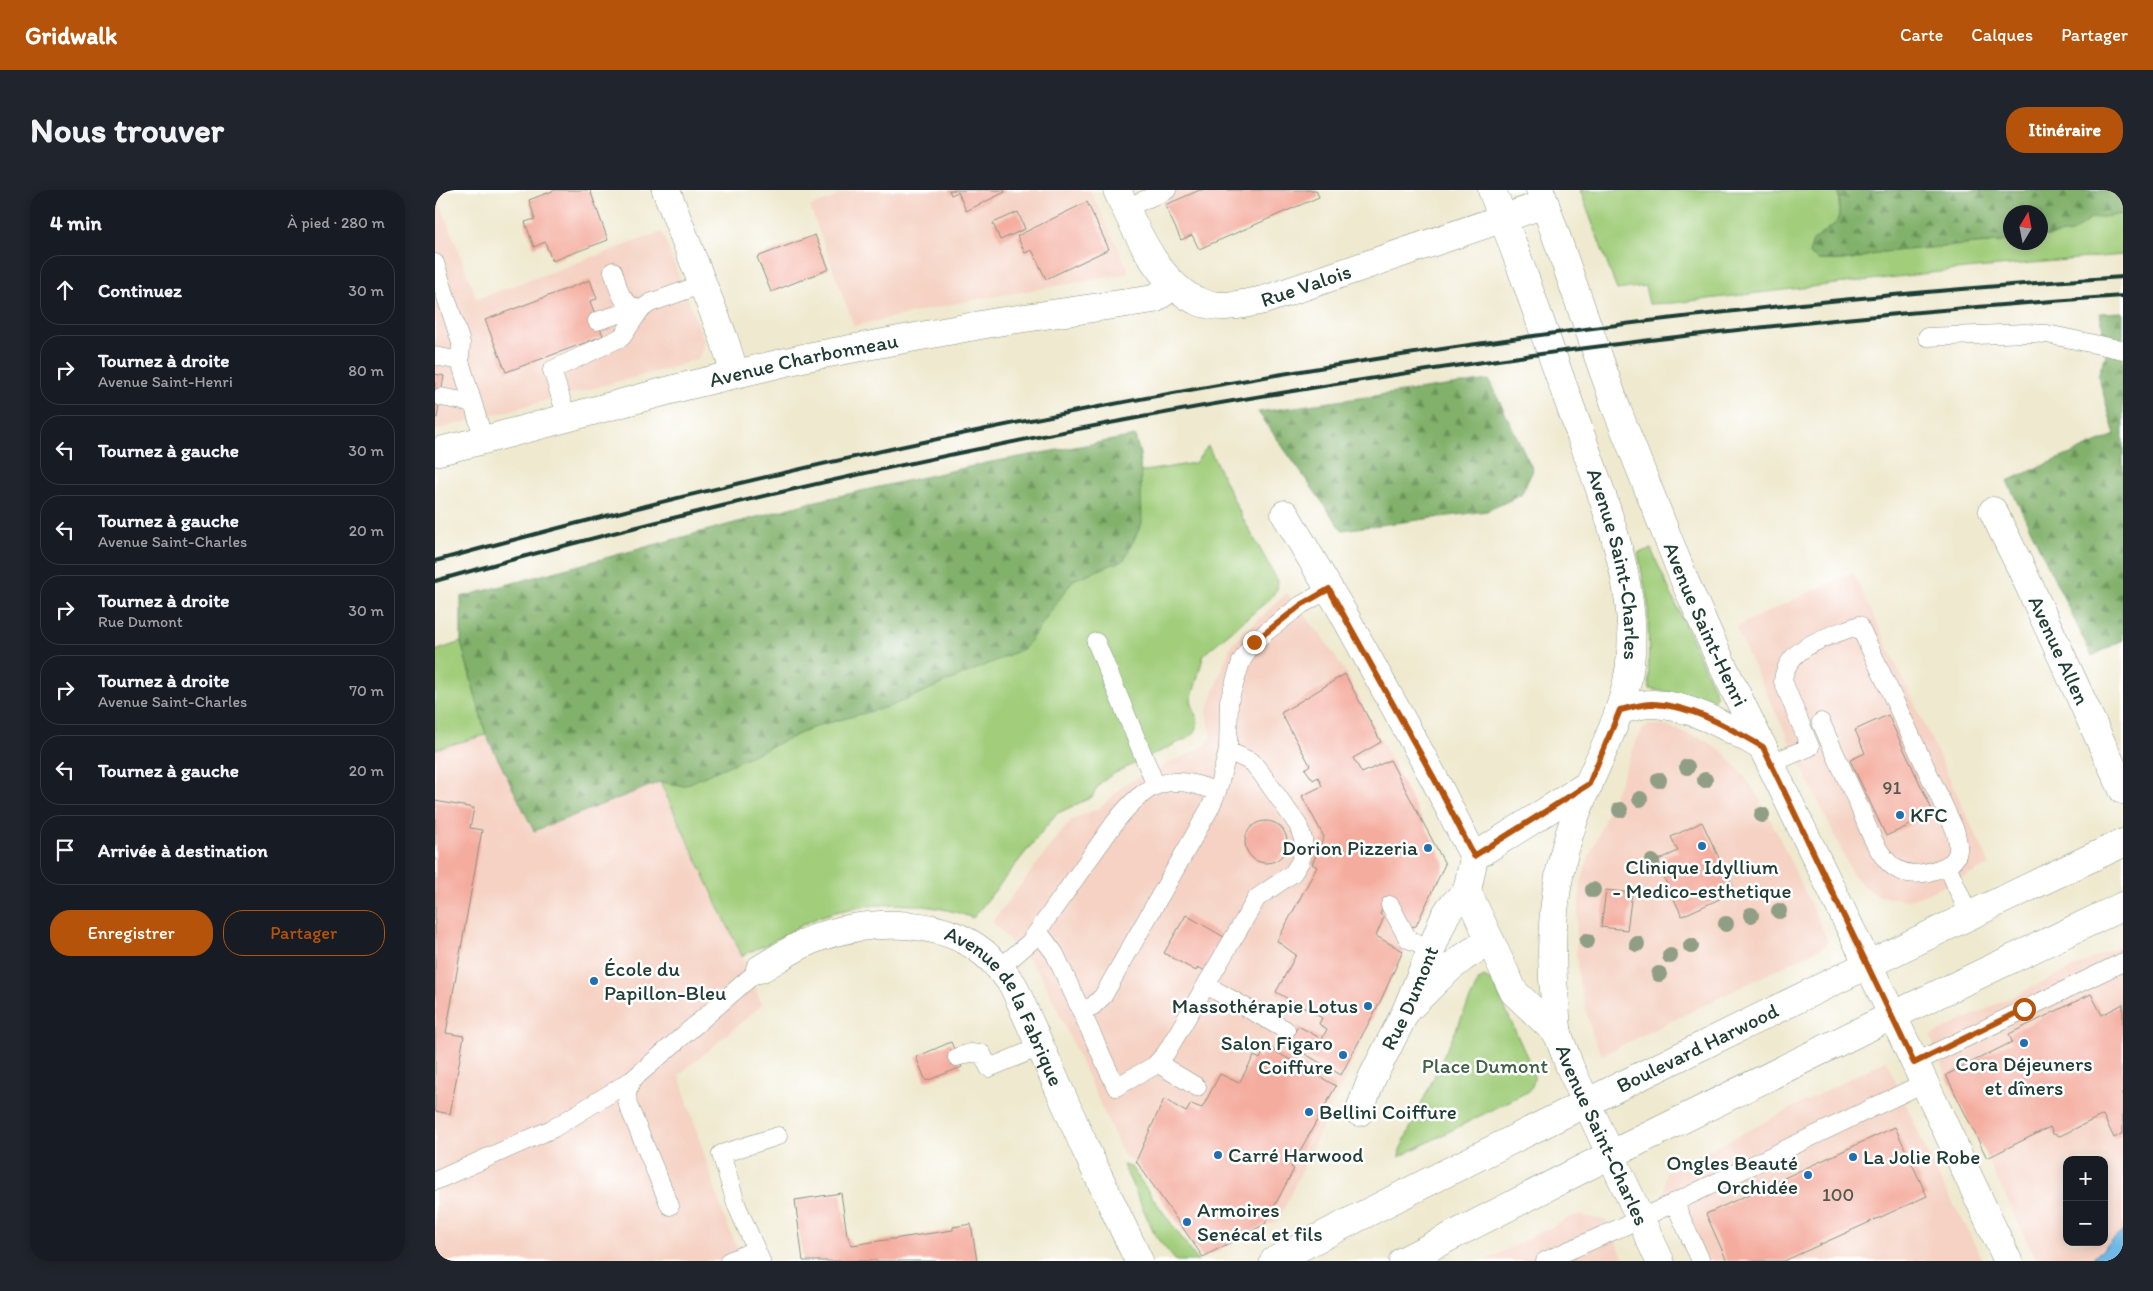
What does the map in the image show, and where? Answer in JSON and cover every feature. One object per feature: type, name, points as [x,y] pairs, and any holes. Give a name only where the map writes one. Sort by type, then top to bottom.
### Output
[{"type":"main road","points":[[666,190],[703,284],[735,374]]},
{"type":"main road","name":"Avenue Saint-Charles","points":[[1492,190],[1615,536],[1623,569],[1631,629],[1629,677],[1620,710],[1589,784],[1567,845],[1559,875],[1554,908],[1551,959],[1558,1034],[1586,1103],[1660,1261]]},
{"type":"main road","name":"Rue Valois","points":[[1122,199],[1151,256],[1175,285],[1198,302],[1213,305],[1245,305],[1289,292],[1503,218],[1542,197]]},
{"type":"main road","name":"Avenue Saint-Henri","points":[[1542,197],[1617,410],[1668,540],[1721,662],[1768,755],[2008,1261]]},
{"type":"main road","name":"Avenue Charbonneau","points":[[435,452],[807,357],[997,322],[1154,299],[1175,285]]},
{"type":"main road","name":"Avenue Allen","points":[[1993,511],[2123,790]]},
{"type":"main road","points":[[1285,514],[1430,771],[1474,856],[1467,891]]},
{"type":"main road","points":[[1620,710],[1653,704],[1678,707],[1716,721],[1768,755]]},
{"type":"main road","points":[[1474,856],[1589,784]]},
{"type":"main road","name":"Boulevard Harwood","points":[[1274,1261],[1365,1213],[1868,964],[2123,843]]},
{"type":"main road","name":"Avenue Saint-Charles","points":[[1467,891],[1514,992],[1558,1034]]},
{"type":"main road","name":"Rue Dumont","points":[[1359,1112],[1372,1078],[1407,1011],[1430,948],[1445,916],[1467,891]]},
{"type":"main road","points":[[1403,1261],[1610,1154],[2123,906]]},
{"type":"main road","name":"Avenue de la Fabrique","points":[[761,969],[802,945],[830,933],[857,927],[886,925],[929,929],[958,938],[984,953],[1000,968],[1013,985],[1086,1150],[1139,1261]]},
{"type":"main road","points":[[1407,1011],[1451,966],[1479,947],[1491,942]]},
{"type":"lane","points":[[1122,199],[1167,190]]},
{"type":"lane","points":[[435,263],[461,343],[460,361],[484,440]]},
{"type":"lane","points":[[613,271],[623,300],[628,305],[640,310]]},
{"type":"lane","points":[[567,418],[552,370],[564,358],[622,336],[640,310],[649,303],[703,284]]},
{"type":"lane","points":[[597,321],[626,312],[640,310]]},
{"type":"lane","points":[[1927,338],[2026,333],[2047,334],[2123,350]]},
{"type":"lane","points":[[435,356],[460,361]]},
{"type":"lane","points":[[441,397],[473,403]]},
{"type":"lane","points":[[1081,1011],[1093,1006],[1103,996],[1203,822],[1217,792],[1228,751],[1229,701],[1241,662],[1247,650],[1267,631],[1301,605],[1329,589]]},
{"type":"lane","points":[[1768,755],[1810,747],[1783,681],[1783,673],[1789,662],[1799,652],[1859,625],[1955,830],[1959,843],[1958,854],[1947,865],[1929,872],[1907,873],[1895,868],[1885,858],[1878,848],[1821,722]]},
{"type":"lane","points":[[1096,642],[1156,786]]},
{"type":"lane","points":[[1037,931],[1055,954],[1116,1087],[1157,1063],[1166,1054],[1257,898],[1293,873],[1301,862],[1304,850],[1303,839],[1297,825],[1252,762],[1228,751]]},
{"type":"lane","points":[[1000,968],[1030,942],[1129,804],[1142,793],[1156,786],[1179,780],[1192,782],[1217,792]]},
{"type":"lane","points":[[1947,865],[1969,916]]},
{"type":"lane","points":[[1391,905],[1408,939],[1430,948]]},
{"type":"lane","points":[[1545,1261],[1674,1202],[1919,1073],[2123,962]]},
{"type":"lane","points":[[435,1181],[554,1128],[632,1080],[761,969]]},
{"type":"lane","points":[[1207,985],[1286,1030]]},
{"type":"lane","points":[[957,1057],[977,1052],[983,1054],[989,1068],[1040,1047]]},
{"type":"lane","points":[[1157,1063],[1197,1087]]},
{"type":"lane","points":[[632,1080],[627,1093],[628,1105],[670,1206]]},
{"type":"lane","points":[[729,1261],[758,1256],[737,1206],[721,1154],[778,1136]]},
{"type":"lane","points":[[1674,1202],[1701,1261]]},
{"type":"shaded area","points":[[435,190],[477,299],[662,232],[704,340],[702,352],[698,359],[435,430]]},
{"type":"shaded area","points":[[853,190],[1090,190],[1128,268],[1127,274],[962,302],[854,326],[810,207]]},
{"type":"shaded area","points":[[1157,190],[1200,190],[1165,205]]},
{"type":"shaded area","points":[[1853,572],[1990,865],[1922,896],[1906,900],[1879,896],[1865,887],[1853,875],[1735,627]]},
{"type":"shaded area","points":[[1287,593],[1321,635],[1346,673],[1446,864],[1279,1219],[1203,1259],[1134,1162],[1124,1156],[1043,979],[1031,963],[992,922],[1071,820],[1101,807],[1125,784],[1201,748],[1208,742],[1211,736],[1207,711],[1231,645]]},
{"type":"shaded area","points":[[1650,725],[1662,725],[1705,740],[1725,754],[1739,770],[1753,788],[1766,810],[1828,941],[1825,946],[1602,1055],[1593,1037],[1579,982],[1576,931],[1581,883],[1587,862],[1638,738],[1642,730]]},
{"type":"shaded area","name":"École du Papillon-Bleu","points":[[486,735],[534,831],[660,782],[742,956],[762,1005],[679,1075],[724,1217],[741,1256],[761,1261],[435,1261],[435,749]]},
{"type":"shaded area","points":[[2123,944],[2123,1231],[2108,1245],[2108,1156],[2063,1156],[2063,1246],[2106,1246],[2090,1261],[2037,1261],[1946,1075],[1930,1036]]},
{"type":"shaded area","points":[[1886,1060],[1937,1174],[1983,1261],[1697,1261],[1664,1194],[1665,1173]]},
{"type":"shaded area","points":[[1575,1215],[1606,1220],[1625,1261],[1484,1261]]},
{"type":"green space","points":[[1580,190],[1839,190],[1839,216],[1836,223],[1813,241],[1809,253],[1819,260],[1851,260],[1882,252],[2003,242],[2003,250],[2048,250],[2048,236],[2071,233],[2090,219],[2123,214],[2123,255],[1965,269],[1673,303],[1649,304],[1645,286],[1617,290]]},
{"type":"green space","points":[[1839,190],[2123,190],[2123,214],[2090,219],[2071,233],[2048,236],[2048,205],[2003,205],[2003,242],[1882,252],[1851,260],[1819,260],[1809,254],[1813,241],[1836,223],[1839,216]]},
{"type":"green space","points":[[2123,312],[2123,640],[2092,656],[2007,481],[2115,435],[2098,375],[2107,352],[2100,313]]},
{"type":"green space","points":[[1489,380],[1533,470],[1521,495],[1487,511],[1342,530],[1258,412]]},
{"type":"green space","points":[[1135,436],[1140,454],[1142,523],[1124,560],[1073,580],[1025,648],[891,706],[817,726],[683,786],[660,782],[534,831],[486,735],[461,642],[461,597],[812,502],[986,463]]},
{"type":"green space","points":[[1208,446],[1242,517],[1278,581],[1277,589],[1271,598],[1204,654],[1191,701],[1198,722],[1194,733],[1188,738],[1113,774],[1100,783],[1092,797],[1056,814],[973,918],[939,908],[903,905],[867,906],[832,913],[816,919],[742,956],[660,782],[1133,473],[1195,463]]},
{"type":"green space","points":[[1651,549],[1717,696],[1709,704],[1674,693],[1649,689],[1648,603],[1638,553]]},
{"type":"green space","points":[[461,642],[486,735],[435,749],[435,651]]},
{"type":"green space","name":"Place Dumont","points":[[1484,977],[1493,982],[1533,1070],[1534,1079],[1532,1086],[1529,1091],[1399,1157],[1400,1150],[1479,980]]},
{"type":"green space","points":[[1123,1165],[1131,1167],[1198,1261],[1176,1261],[1156,1237]]},
{"type":"water","points":[[2123,1231],[2123,1261],[2090,1261],[2108,1246]]},
{"type":"building","points":[[555,190],[590,190],[608,240],[552,261],[545,242],[534,247],[525,222],[535,219],[529,200]]},
{"type":"building","points":[[949,190],[1004,190],[1005,192],[966,211],[958,192],[951,195]]},
{"type":"building","points":[[1200,190],[1316,190],[1319,197],[1199,249],[1192,235],[1181,240],[1165,205]]},
{"type":"building","points":[[1087,202],[1109,249],[1046,279],[1032,250],[1025,253],[1017,236]]},
{"type":"building","points":[[1018,212],[1025,229],[1000,240],[993,223]]},
{"type":"building","points":[[815,235],[829,269],[771,292],[757,257]]},
{"type":"building","points":[[590,280],[597,299],[590,301],[603,336],[506,372],[485,320]]},
{"type":"building","points":[[435,374],[444,376],[437,418],[435,417]]},
{"type":"building","points":[[1345,674],[1381,742],[1353,758],[1362,773],[1390,760],[1445,864],[1416,926],[1410,927],[1383,908],[1380,914],[1384,917],[1376,936],[1403,951],[1381,1000],[1341,1075],[1288,1044],[1298,1026],[1322,1039],[1327,1029],[1319,1024],[1322,1018],[1276,992],[1296,955],[1277,941],[1317,867],[1312,864],[1324,837],[1302,796],[1322,786],[1318,777],[1313,780],[1305,769],[1310,765],[1281,713]]},
{"type":"building","points":[[1888,715],[1934,814],[1886,836],[1850,760],[1865,753],[1855,730]]},
{"type":"building","points":[[435,801],[474,808],[470,828],[482,830],[446,1033],[464,1036],[450,1114],[435,1111]]},
{"type":"building","points":[[1270,821],[1278,824],[1284,830],[1287,842],[1284,854],[1278,860],[1262,863],[1254,860],[1248,854],[1245,838],[1248,830],[1254,824]]},
{"type":"building","points":[[1702,822],[1735,892],[1682,916],[1656,861],[1678,851],[1671,837]]},
{"type":"building","points":[[1606,890],[1632,893],[1627,930],[1601,927]]},
{"type":"building","points":[[1186,915],[1224,937],[1205,971],[1198,967],[1196,971],[1164,953]]},
{"type":"building","points":[[2091,994],[2102,1015],[2123,1004],[2123,1133],[2114,1138],[2103,1115],[2060,1136],[2053,1134],[2050,1127],[1987,1158],[1946,1075],[2012,1042],[2009,1034]]},
{"type":"building","points":[[951,1042],[962,1067],[926,1081],[916,1057]]},
{"type":"building","name":"Carré Harwood","points":[[1266,1046],[1336,1086],[1291,1167],[1294,1169],[1265,1224],[1203,1257],[1136,1161],[1164,1099],[1186,1112],[1191,1104],[1202,1108],[1220,1074],[1239,1083],[1254,1056],[1260,1059]]},
{"type":"building","points":[[1895,1127],[1927,1196],[1784,1261],[1727,1261],[1706,1214]]},
{"type":"building","points":[[841,1193],[847,1235],[852,1245],[953,1230],[953,1227],[971,1224],[977,1261],[803,1261],[795,1200]]},
{"type":"railway","points":[[435,561],[642,507],[851,458],[1061,414],[1272,376],[1484,343],[1696,316],[1909,294],[2123,277]]},
{"type":"railway","points":[[435,581],[642,526],[850,476],[1060,433],[1271,395],[1484,362],[1696,335],[1910,313],[2123,296]]},
{"type":"place","name":"KFC","points":[[1900,815]]},
{"type":"place","name":"Clinique Idyllium - Medico-esthetique","points":[[1702,846]]},
{"type":"place","name":"Dorion Pizzeria","points":[[1428,848]]},
{"type":"place","name":"École du Papillon-Bleu","points":[[594,981]]},
{"type":"place","name":"Massothérapie Lotus","points":[[1368,1006]]},
{"type":"place","name":"Cora Déjeuners et dîners","points":[[2024,1043]]},
{"type":"place","name":"Salon Figaro Coiffure","points":[[1343,1055]]},
{"type":"place","name":"Bellini Coiffure","points":[[1309,1112]]},
{"type":"place","name":"Carré Harwood","points":[[1218,1155]]},
{"type":"place","name":"La Jolie Robe","points":[[1853,1157]]},
{"type":"place","name":"Ongles Beauté Orchidée","points":[[1808,1175]]},
{"type":"place","name":"Armoires Senécal et fils","points":[[1187,1222]]},
{"type":"route","points":[[1254,642],[1301,605],[1329,589],[1435,780],[1474,856],[1589,784],[1620,710],[1653,704],[1678,707],[1716,721],[1763,747],[1914,1063],[2024,1009]]}]
